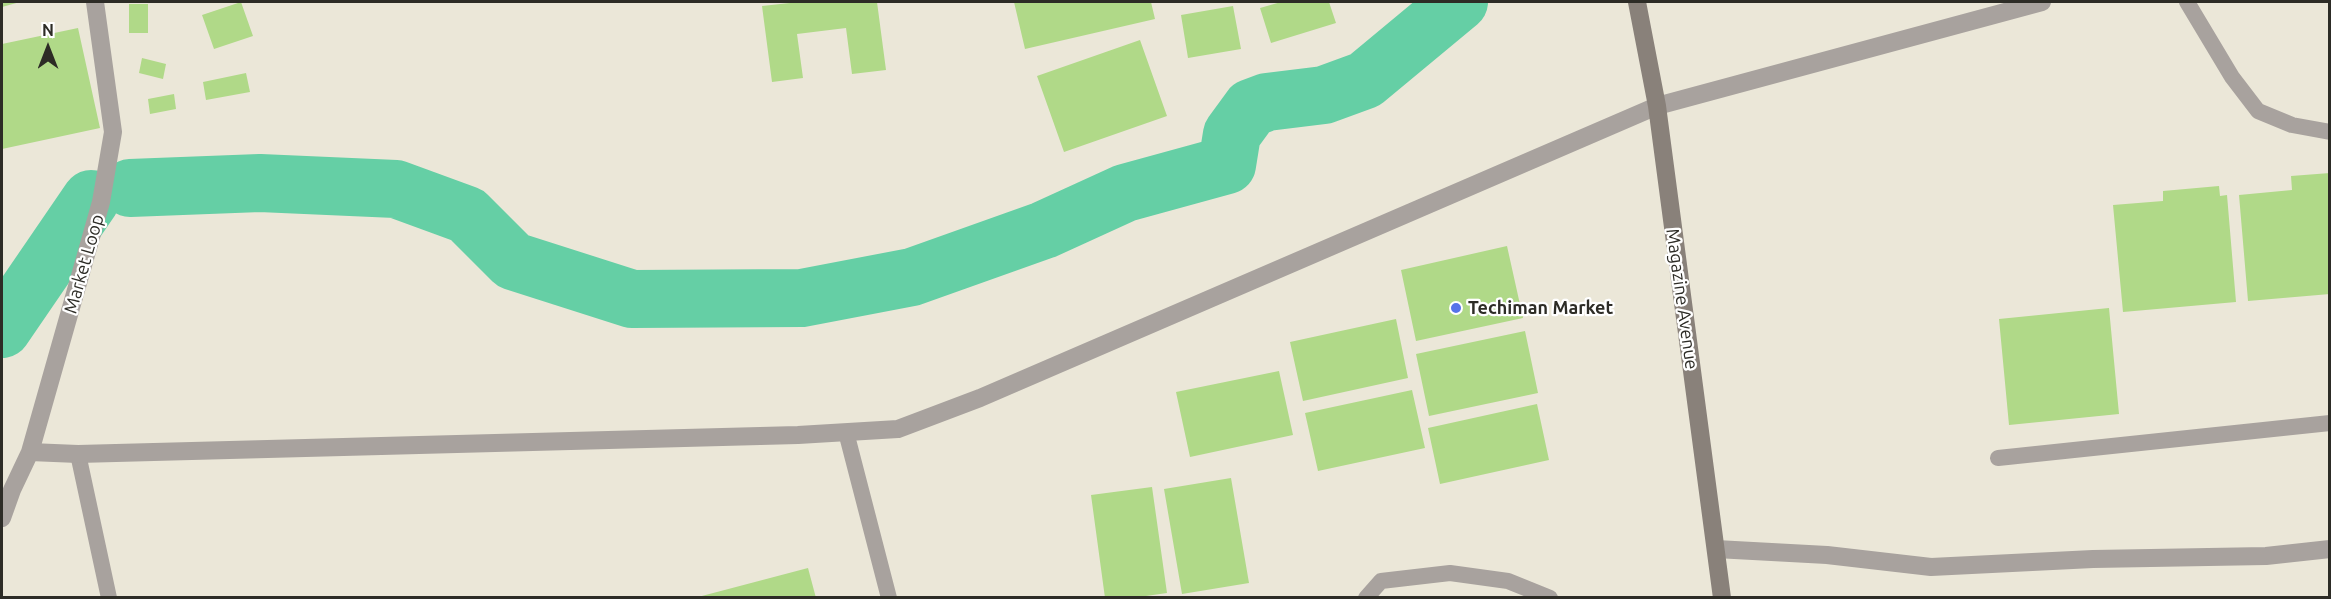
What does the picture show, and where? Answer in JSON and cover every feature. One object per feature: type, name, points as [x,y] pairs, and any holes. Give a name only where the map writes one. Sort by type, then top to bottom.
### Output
[{"type":"street","name":"Market Loop","points":[[2,518],[30,452],[102,202],[113,132],[94,2]]},
{"type":"street","name":"Magazine Avenue","points":[[1637,2],[1657,106],[1716,549],[1726,597]]},
{"type":"street","points":[[30,452],[78,454],[774,436],[898,429],[980,398],[1657,106],[2042,2]]},
{"type":"street","points":[[1716,549],[1827,555],[1931,567],[2093,559],[2266,556],[2330,549]]},
{"type":"lane","points":[[2187,2],[2232,77],[2258,111],[2292,125],[2330,132]]},
{"type":"lane","points":[[1998,458],[2330,423]]},
{"type":"lane","points":[[846,432],[889,597]]},
{"type":"lane","points":[[78,454],[109,597]]},
{"type":"lane","points":[[1366,597],[1381,581],[1450,573],[1508,581],[1550,597]]},
{"type":"building","points":[[2,2],[20,2],[2,7]]},
{"type":"building","points":[[241,2],[253,36],[214,49],[202,15]]},
{"type":"building","points":[[799,2],[877,2],[886,70],[852,74],[846,28],[797,34],[803,78],[772,82],[762,6]]},
{"type":"building","points":[[1014,2],[1151,2],[1155,19],[1025,49]]},
{"type":"building","points":[[1281,2],[1329,2],[1336,23],[1271,43],[1260,8]]},
{"type":"building","points":[[129,4],[148,4],[148,33],[129,33]]},
{"type":"building","points":[[1233,6],[1241,49],[1188,58],[1181,15]]},
{"type":"building","points":[[78,28],[100,128],[2,149],[2,44]]},
{"type":"building","points":[[1140,40],[1167,116],[1064,152],[1037,76]]},
{"type":"building","points":[[142,58],[166,64],[163,79],[139,73]]},
{"type":"building","points":[[246,73],[250,92],[206,100],[203,82]]},
{"type":"building","points":[[174,94],[176,109],[150,114],[148,99]]},
{"type":"building","points":[[2330,173],[2330,294],[2248,301],[2239,195],[2292,190],[2291,176]]},
{"type":"building","points":[[2219,186],[2220,196],[2227,195],[2236,302],[2123,312],[2113,205],[2163,201],[2163,191]]},
{"type":"building","points":[[1507,246],[1523,318],[1416,341],[1401,270]]},
{"type":"building","points":[[2109,308],[2119,414],[2009,425],[1999,319]]},
{"type":"building","points":[[1396,319],[1408,378],[1303,401],[1290,342]]},
{"type":"building","points":[[1525,331],[1538,393],[1429,416],[1416,354]]},
{"type":"building","points":[[1279,371],[1293,435],[1190,457],[1176,392]]},
{"type":"building","points":[[1412,390],[1425,448],[1318,471],[1305,413]]},
{"type":"building","points":[[1537,404],[1549,460],[1440,484],[1428,428]]},
{"type":"building","points":[[1231,478],[1249,583],[1182,594],[1164,489]]},
{"type":"building","points":[[1152,487],[1167,593],[1132,598],[1105,598],[1091,495]]},
{"type":"building","points":[[808,568],[816,598],[698,598],[698,597]]},
{"type":"waterway","points":[[130,188],[260,183],[396,189],[467,215],[513,261],[632,299],[802,298],[912,277],[1044,230],[1125,193],[1227,165],[1232,134],[1251,108],[1267,102],[1324,95],[1365,80],[1459,2]]},
{"type":"waterway","points":[[2,329],[91,199]]},
{"type":"place","name":"Techiman Market","points":[[1456,308]]}]
